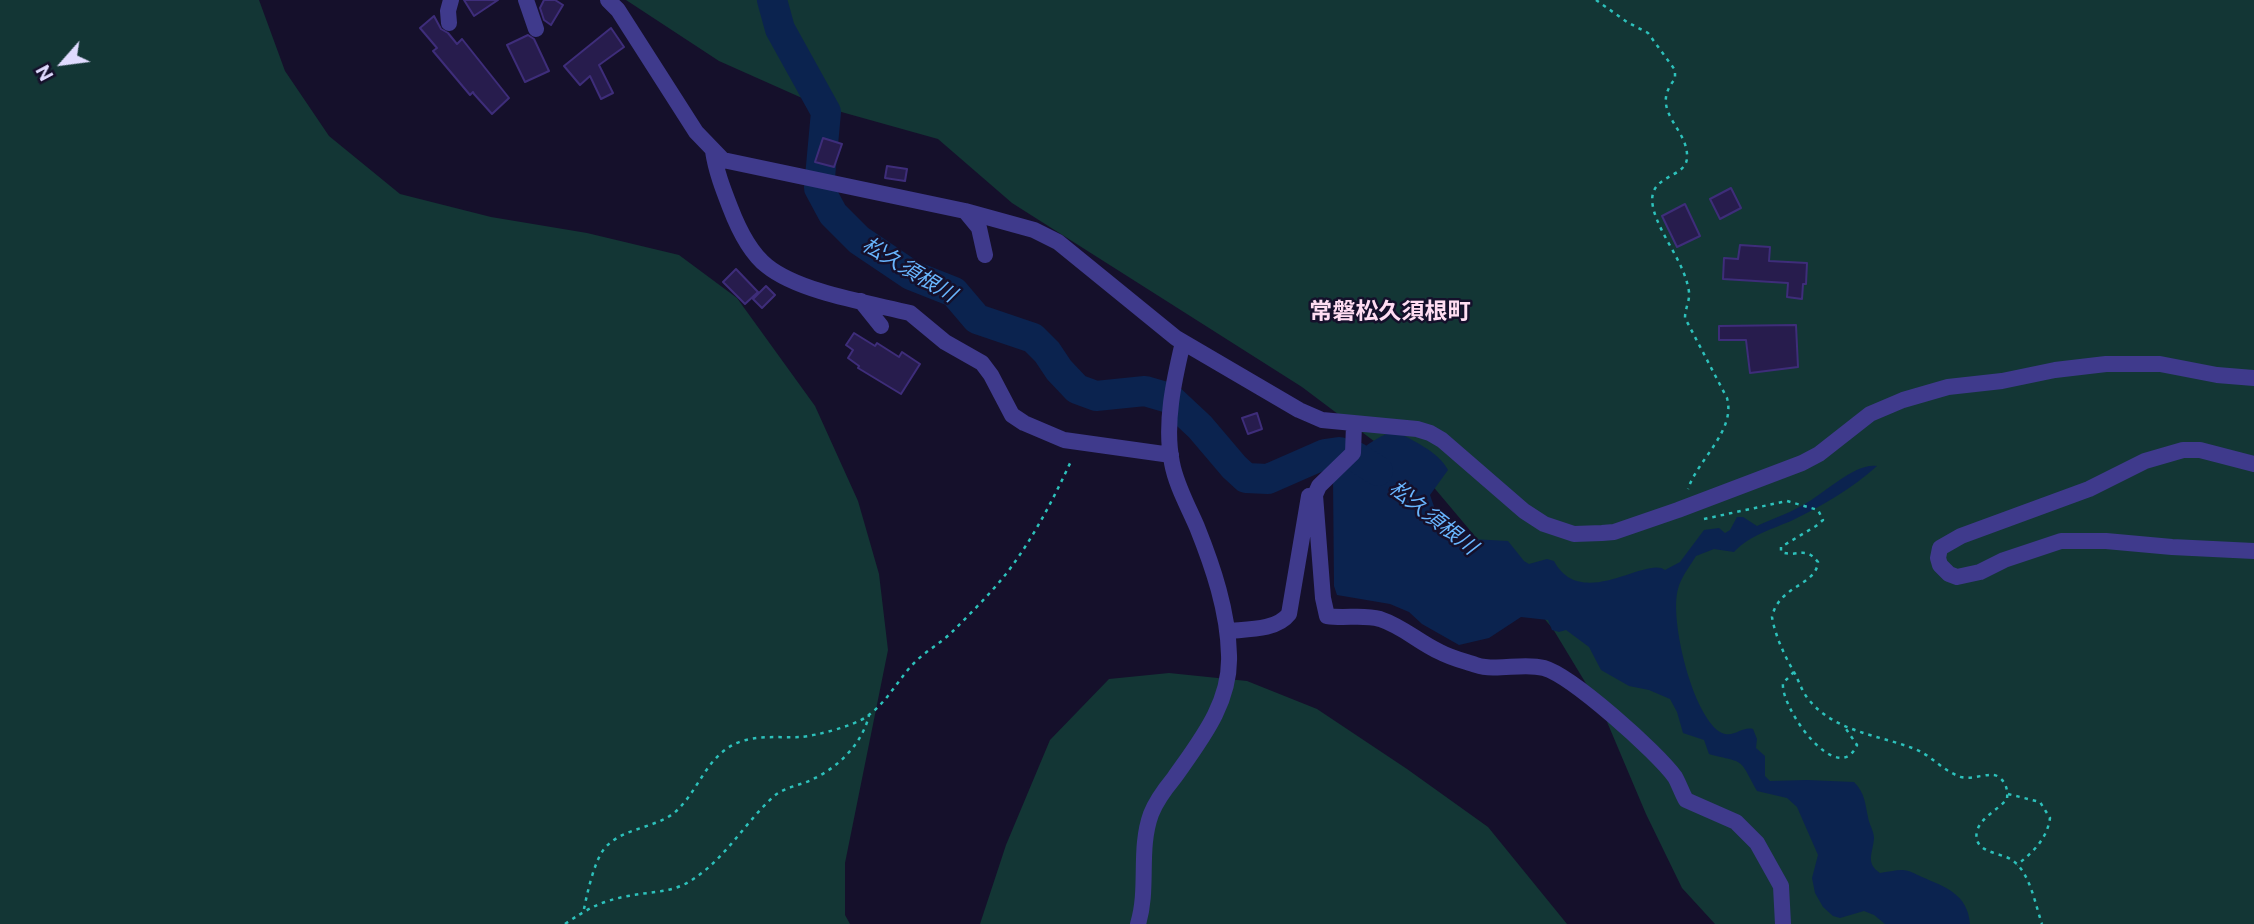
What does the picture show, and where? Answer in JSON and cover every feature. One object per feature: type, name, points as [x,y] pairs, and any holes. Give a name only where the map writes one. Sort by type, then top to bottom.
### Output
[{"type":"street","points":[[449,23],[451,0]]},
{"type":"street","points":[[526,0],[536,29]]},
{"type":"street","points":[[608,0],[618,10],[696,132],[723,160],[965,211],[1034,230],[1058,242],[1183,342],[1316,418],[1418,429],[1430,433],[1460,455],[1524,511],[1544,524],[1574,534],[1614,531],[1693,512],[1819,454],[1870,414],[1882,408],[1948,387],[2106,365],[2160,364],[2254,379]]},
{"type":"street","points":[[713,151],[720,181],[741,232],[765,265],[799,284],[910,313],[944,342],[987,368],[1016,418],[1064,440],[1171,454]]},
{"type":"street","points":[[965,211],[979,228],[985,255]]},
{"type":"street","points":[[861,301],[881,326]]},
{"type":"street","points":[[1138,924],[1144,888],[1144,843],[1152,812],[1217,715],[1229,657],[1227,631],[1213,569],[1175,475],[1169,443],[1177,369],[1183,342]]},
{"type":"street","points":[[1227,631],[1267,626],[1284,621],[1289,614],[1309,495],[1353,453],[1354,424]]},
{"type":"street","points":[[2254,464],[2200,450],[2183,450],[2145,461],[2089,489],[1961,536],[1940,548],[1938,558],[1944,570],[1957,577],[1980,572],[2004,560],[2061,541],[2106,541],[2254,551]]},
{"type":"street","points":[[1315,490],[1323,598],[1327,616],[1378,618],[1401,626],[1440,652],[1479,666],[1534,666],[1552,671],[1571,682],[1658,759],[1677,780],[1686,800],[1736,821],[1757,843],[1781,886],[1783,924]]},
{"type":"path","points":[[1596,0],[1648,33],[1675,70],[1675,79],[1669,86],[1665,106],[1685,147],[1687,160],[1684,167],[1657,185],[1653,192],[1653,208],[1686,277],[1689,294],[1685,318],[1727,398],[1730,409],[1726,422],[1690,482],[1686,494],[1693,512],[1787,501],[1818,510],[1823,520],[1820,524],[1782,545],[1780,550],[1786,554],[1809,553],[1818,562],[1816,572],[1785,593],[1773,612],[1775,628],[1786,659],[1810,701],[1842,724],[1876,738],[1912,748],[1950,773],[1965,778],[1996,775],[2004,783],[2007,799],[1981,824],[1977,839],[1987,851],[2009,858],[2017,865],[2024,875],[2042,924]]},
{"type":"path","points":[[584,909],[604,849],[616,839],[636,829],[658,823],[672,814],[710,765],[729,747],[761,738],[809,736],[859,721],[869,715],[890,694],[916,660],[952,633],[1006,574],[1059,487],[1079,443]]},
{"type":"path","points":[[1794,672],[1783,683],[1782,691],[1801,727],[1818,748],[1827,754],[1840,756],[1854,751],[1857,745],[1842,724]]},
{"type":"path","points":[[565,924],[584,909],[630,895],[682,886],[703,873],[773,796],[816,778],[848,753],[867,725],[869,715]]},
{"type":"path","points":[[2008,794],[2040,802],[2050,818],[2046,834],[2032,853],[2017,865]]},
{"type":"green space","points":[[0,0],[259,0],[285,71],[329,136],[400,194],[491,217],[587,233],[679,255],[737,298],[815,406],[858,501],[879,574],[888,650],[845,863],[845,915],[850,924],[0,924]]},
{"type":"green space","points":[[626,0],[2254,0],[2254,924],[1715,924],[1682,888],[1646,814],[1602,710],[1553,629],[1431,484],[1302,387],[1012,203],[938,139],[820,106],[719,61]]},
{"type":"green space","points":[[1169,673],[1247,681],[1317,709],[1488,827],[1567,924],[980,924],[1006,845],[1050,740],[1109,679]]},
{"type":"water","points":[[1395,431],[1432,452],[1448,470],[1430,495],[1437,515],[1453,522],[1471,539],[1508,541],[1529,564],[1547,559],[1554,561],[1566,575],[1580,582],[1613,579],[1656,567],[1665,570],[1680,562],[1704,530],[1719,528],[1725,533],[1730,530],[1737,517],[1743,517],[1757,526],[1802,506],[1851,473],[1877,466],[1826,503],[1754,537],[1734,552],[1714,549],[1696,556],[1678,589],[1676,603],[1680,644],[1693,689],[1711,724],[1726,734],[1753,729],[1757,739],[1756,748],[1765,756],[1765,776],[1770,781],[1854,782],[1862,794],[1873,833],[1871,861],[1875,869],[1880,873],[1908,871],[1947,888],[1965,905],[1970,924],[1885,924],[1864,911],[1840,918],[1833,916],[1823,907],[1815,893],[1812,878],[1818,855],[1797,807],[1787,798],[1757,791],[1740,763],[1709,754],[1704,740],[1683,733],[1670,699],[1649,690],[1629,686],[1601,670],[1589,647],[1566,630],[1552,630],[1548,620],[1521,617],[1489,638],[1459,645],[1422,624],[1409,612],[1390,604],[1337,595],[1334,586],[1333,478],[1369,444]]},
{"type":"building","points":[[464,0],[498,0],[474,16]]},
{"type":"building","points":[[544,0],[555,0],[563,5],[551,25],[544,20],[540,8]]},
{"type":"building","points":[[434,16],[441,29],[457,44],[462,39],[509,98],[492,114],[473,92],[470,95],[433,51],[437,48],[420,28]]},
{"type":"building","points":[[611,28],[624,47],[599,65],[613,93],[601,99],[590,76],[580,85],[564,66]]},
{"type":"building","points":[[528,35],[534,39],[549,71],[525,82],[507,45]]},
{"type":"building","points":[[823,138],[842,144],[834,167],[815,162]]},
{"type":"building","points":[[887,166],[907,169],[905,181],[885,178]]},
{"type":"building","points":[[1731,188],[1741,208],[1720,219],[1710,199]]},
{"type":"building","points":[[1685,204],[1700,236],[1677,247],[1662,216]]},
{"type":"building","points":[[1740,245],[1770,247],[1769,261],[1807,263],[1802,299],[1787,297],[1788,283],[1723,279],[1724,258],[1738,259]]},
{"type":"building","points":[[736,269],[758,292],[745,304],[723,282]]},
{"type":"building","points":[[766,286],[775,295],[762,308],[753,299]]},
{"type":"building","points":[[1796,325],[1798,367],[1750,373],[1746,340],[1719,340],[1719,326]]},
{"type":"building","points":[[854,333],[899,357],[902,352],[920,364],[901,394],[858,368],[859,366],[848,358],[853,350],[846,345]]},
{"type":"building","points":[[1257,413],[1262,429],[1248,434],[1242,418]]},
{"type":"waterway","name":"松久須根川","points":[[772,0],[780,29],[826,112],[819,188],[833,214],[859,240],[911,275],[954,292],[977,319],[1033,338],[1077,389],[1096,396],[1145,391],[1169,398],[1200,427],[1246,478],[1268,479],[1325,454],[1339,452],[1356,457],[1378,471]]},
{"type":"district","name":"常磐松久須根町","points":[[1390,312]]}]
